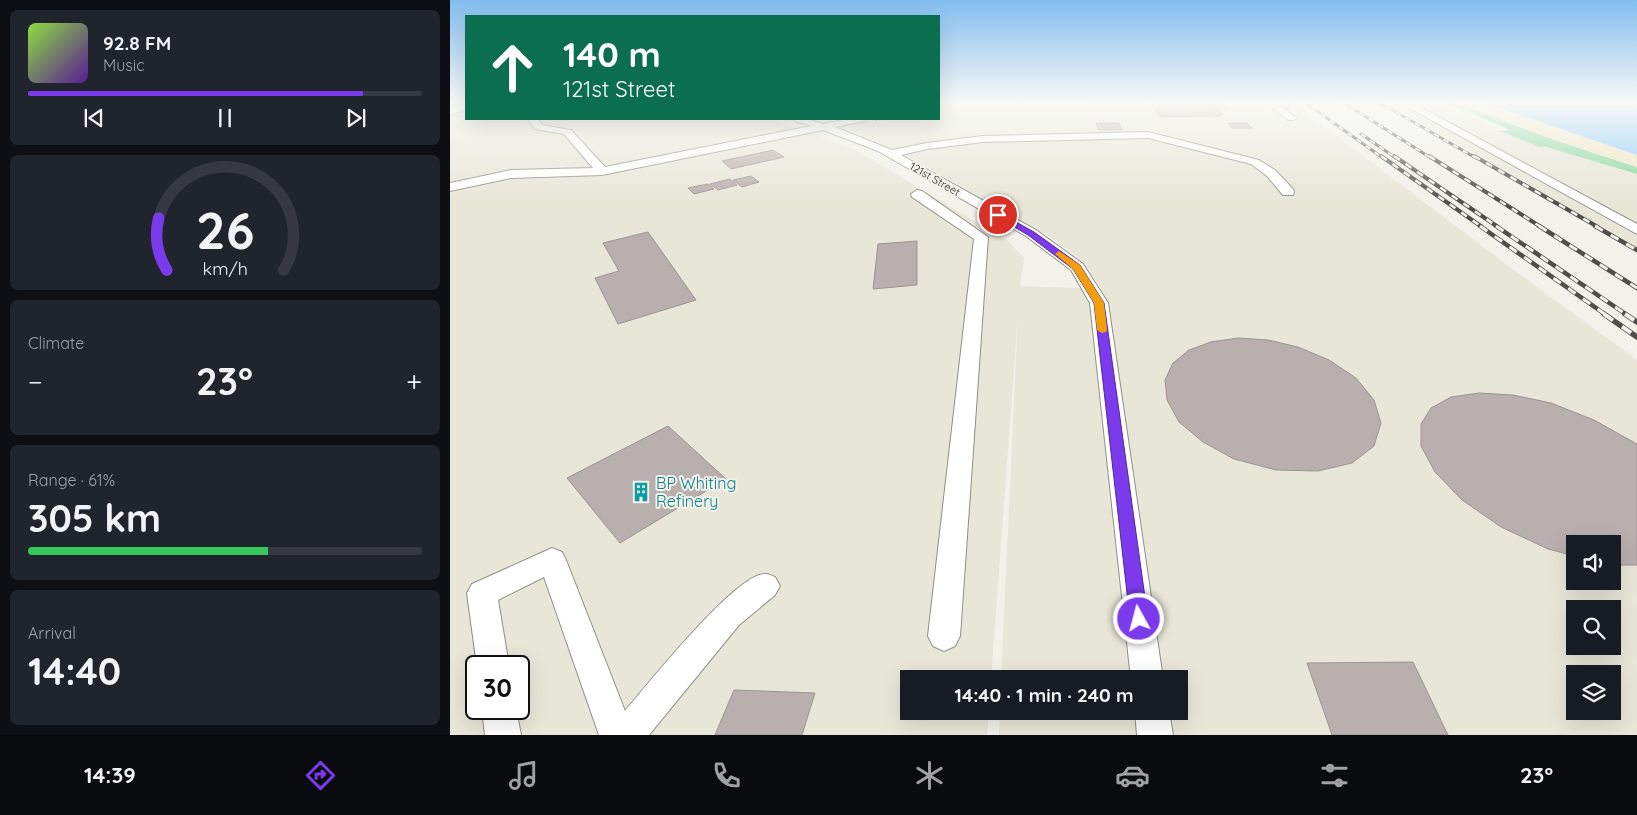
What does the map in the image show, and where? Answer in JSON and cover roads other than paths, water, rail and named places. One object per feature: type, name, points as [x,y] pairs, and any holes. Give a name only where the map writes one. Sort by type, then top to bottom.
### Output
[{"type":"street","points":[[570,135],[602,171]]},
{"type":"street","points":[[450,187],[511,174],[602,171],[780,135]]},
{"type":"street","name":"121st Street","points":[[849,135],[891,154],[1031,233],[1077,267],[1099,303],[1146,670]]},
{"type":"street","points":[[891,154],[927,146],[983,138],[1131,135]]},
{"type":"street","points":[[1149,135],[1255,162],[1271,173],[1288,192]]},
{"type":"street","points":[[1464,135],[1637,230]]},
{"type":"street","points":[[916,194],[981,236],[944,636]]},
{"type":"street","points":[[491,655],[482,593],[552,560],[617,735]]},
{"type":"street","points":[[627,735],[728,615],[765,586]]},
{"type":"street","points":[[501,720],[503,735]]},
{"type":"street","points":[[1153,720],[1155,735]]},
{"type":"water","points":[[1580,135],[1637,135],[1637,155]]},
{"type":"railway","points":[[1351,135],[1383,158]]},
{"type":"railway","points":[[1363,135],[1396,158]]},
{"type":"railway","points":[[1395,135],[1431,158]]},
{"type":"railway","points":[[1437,135],[1476,158]]},
{"type":"railway","points":[[1381,156],[1482,227]]},
{"type":"railway","points":[[1394,156],[1498,227]]},
{"type":"railway","points":[[1429,156],[1541,227]]},
{"type":"railway","points":[[1474,156],[1598,227]]},
{"type":"railway","points":[[1480,226],[1606,315]]},
{"type":"railway","points":[[1496,226],[1627,315]]},
{"type":"railway","points":[[1539,226],[1637,288]]},
{"type":"railway","points":[[1595,226],[1637,250]]},
{"type":"railway","points":[[1604,314],[1637,337]]},
{"type":"railway","points":[[1625,314],[1637,322]]},
{"type":"place","name":"BP Whiting Refinery","points":[[641,492]]}]
